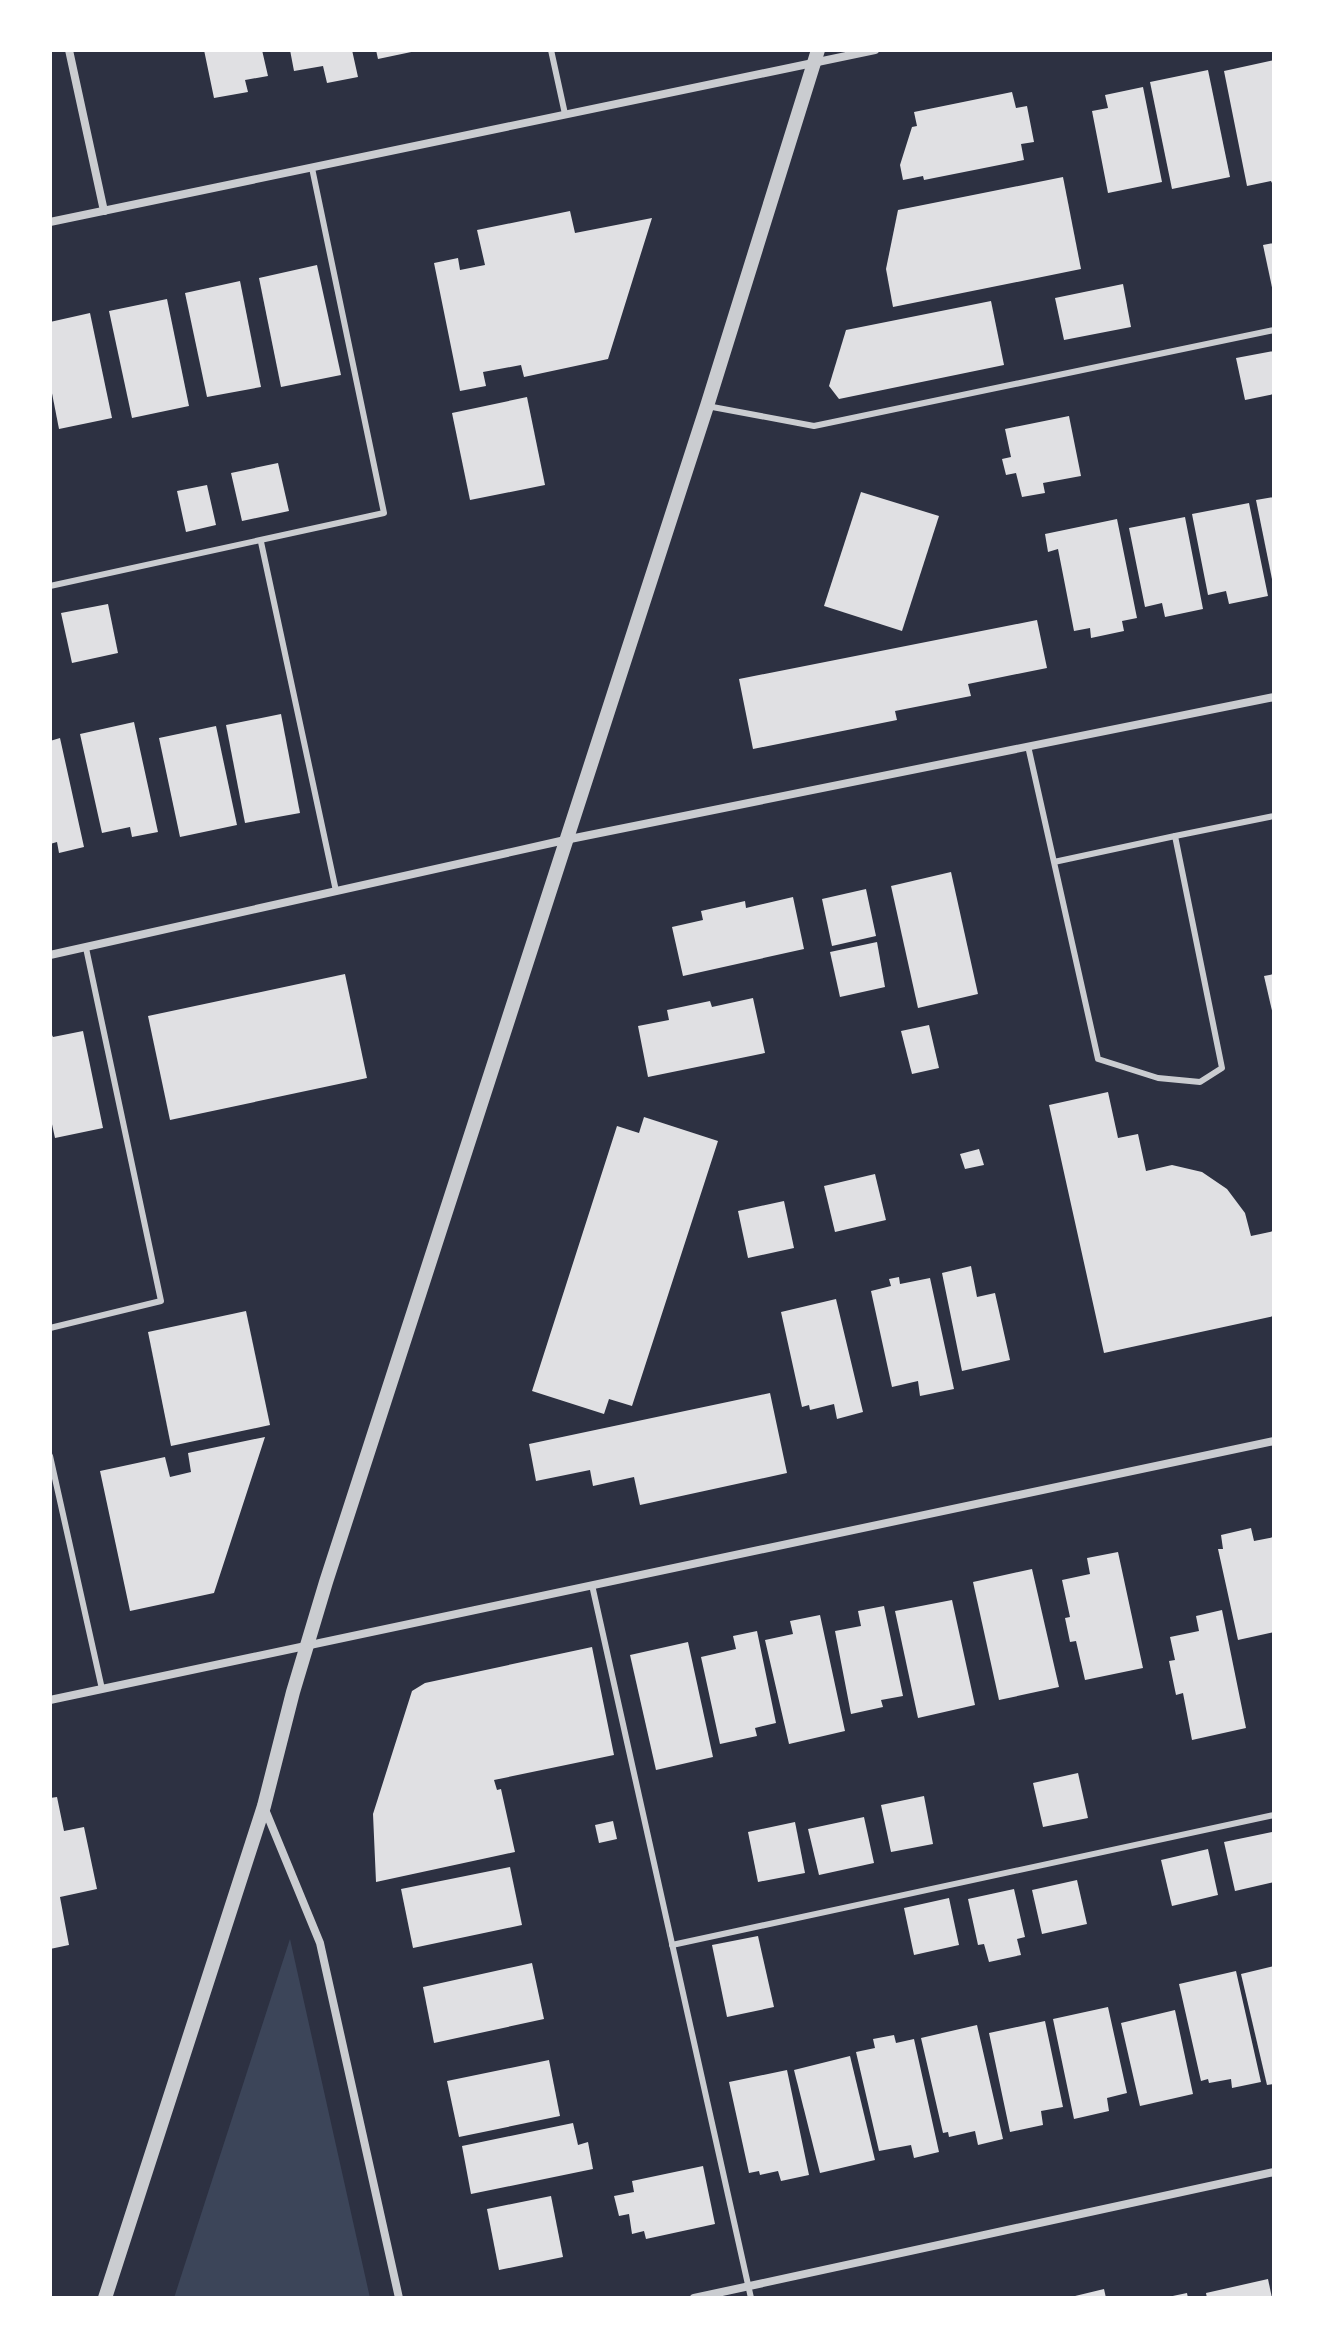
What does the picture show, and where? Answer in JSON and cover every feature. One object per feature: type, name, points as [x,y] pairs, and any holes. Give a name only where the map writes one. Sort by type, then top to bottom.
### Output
[{"type":"street","points":[[69,50],[104,211]]},
{"type":"street","points":[[50,222],[565,114],[816,56],[875,50]]},
{"type":"street","points":[[105,2298],[264,1806],[307,1646],[707,406],[816,56]]},
{"type":"street","points":[[50,955],[565,840],[1274,697]]},
{"type":"street","points":[[50,1700],[1274,1441]]},
{"type":"street","points":[[264,1806],[320,1943],[399,2298]]},
{"type":"street","points":[[694,2298],[1274,2172]]},
{"type":"lane","points":[[551,50],[565,114]]},
{"type":"lane","points":[[50,586],[384,513],[312,168]]},
{"type":"lane","points":[[707,406],[814,426],[1274,330]]},
{"type":"lane","points":[[261,542],[336,891]]},
{"type":"lane","points":[[1028,746],[1098,1059],[1158,1078],[1200,1082],[1222,1068],[1175,836]]},
{"type":"lane","points":[[1054,862],[1274,816]]},
{"type":"lane","points":[[50,1328],[161,1301],[86,948]]},
{"type":"lane","points":[[50,1456],[102,1689]]},
{"type":"lane","points":[[592,1585],[751,2298]]},
{"type":"lane","points":[[672,1945],[1274,1815]]},
{"type":"shaded area","points":[[290,1939],[370,2298],[174,2298]]},
{"type":"building","points":[[204,50],[262,50],[268,76],[245,80],[248,92],[214,98]]},
{"type":"building","points":[[290,50],[352,50],[358,77],[327,83],[323,66],[294,71]]},
{"type":"building","points":[[376,50],[416,50],[416,51],[378,59]]},
{"type":"building","points":[[1274,60],[1274,187],[1271,181],[1247,186],[1224,71]]},
{"type":"building","points":[[1208,70],[1230,177],[1172,189],[1150,82]]},
{"type":"building","points":[[1143,87],[1162,182],[1108,193],[1092,111],[1108,108],[1105,95]]},
{"type":"building","points":[[1012,92],[1016,108],[1027,106],[1034,142],[1021,144],[1024,160],[924,180],[923,176],[903,180],[900,165],[912,127],[917,126],[914,112]]},
{"type":"building","points":[[1063,177],[1081,269],[893,307],[886,269],[898,210]]},
{"type":"building","points":[[570,211],[575,233],[652,218],[608,359],[524,377],[521,365],[483,372],[486,386],[460,391],[434,263],[458,258],[460,270],[485,265],[477,230]]},
{"type":"building","points":[[1274,243],[1274,292],[1273,292],[1263,245]]},
{"type":"building","points":[[317,265],[341,375],[281,387],[259,278]]},
{"type":"building","points":[[240,281],[261,387],[207,397],[185,293]]},
{"type":"building","points":[[1123,284],[1131,327],[1064,340],[1055,298]]},
{"type":"building","points":[[167,299],[189,406],[132,418],[109,311]]},
{"type":"building","points":[[991,301],[1004,365],[839,399],[829,386],[846,330]]},
{"type":"building","points":[[90,313],[112,418],[59,429],[50,383],[50,322]]},
{"type":"building","points":[[1274,351],[1274,394],[1245,400],[1236,358]]},
{"type":"building","points":[[527,397],[545,485],[470,500],[452,413]]},
{"type":"building","points":[[1069,416],[1081,476],[1043,483],[1045,493],[1022,497],[1016,473],[1006,475],[1002,459],[1011,457],[1005,429]]},
{"type":"building","points":[[278,463],[289,511],[242,521],[231,473]]},
{"type":"building","points":[[207,485],[216,525],[186,532],[177,491]]},
{"type":"building","points":[[861,492],[939,516],[902,631],[824,606]]},
{"type":"building","points":[[1274,497],[1274,584],[1273,584],[1256,500]]},
{"type":"building","points":[[1249,503],[1268,596],[1229,604],[1226,591],[1208,595],[1192,514]]},
{"type":"building","points":[[1185,517],[1203,609],[1165,617],[1162,603],[1145,607],[1129,528]]},
{"type":"building","points":[[1117,519],[1137,618],[1122,621],[1124,631],[1091,638],[1090,628],[1074,631],[1058,549],[1048,552],[1045,534]]},
{"type":"building","points":[[108,604],[118,653],[72,663],[61,613]]},
{"type":"building","points":[[1037,620],[1047,668],[968,684],[971,696],[895,711],[897,720],[753,749],[739,679]]},
{"type":"building","points":[[281,714],[300,813],[245,823],[226,725]]},
{"type":"building","points":[[134,722],[158,832],[132,837],[130,827],[102,833],[80,734]]},
{"type":"building","points":[[216,726],[237,825],[180,837],[159,738]]},
{"type":"building","points":[[60,738],[84,847],[59,853],[57,842],[50,844],[50,741]]},
{"type":"building","points":[[951,872],[978,994],[918,1008],[891,886]]},
{"type":"building","points":[[866,889],[876,936],[832,946],[822,899]]},
{"type":"building","points":[[793,897],[804,949],[683,976],[672,927],[703,920],[701,911],[745,901],[746,908]]},
{"type":"building","points":[[877,942],[885,987],[840,997],[830,952]]},
{"type":"building","points":[[345,974],[367,1078],[170,1120],[148,1016]]},
{"type":"building","points":[[1274,974],[1274,1014],[1273,1015],[1264,976]]},
{"type":"building","points":[[753,998],[765,1053],[648,1077],[638,1026],[669,1020],[667,1010],[710,1001],[712,1007]]},
{"type":"building","points":[[929,1025],[939,1068],[912,1074],[901,1031]]},
{"type":"building","points":[[50,1031],[53,1037],[83,1031],[103,1128],[55,1138],[50,1115]]},
{"type":"building","points":[[1108,1092],[1118,1138],[1138,1134],[1146,1171],[1172,1165],[1202,1172],[1227,1189],[1245,1213],[1251,1236],[1274,1231],[1274,1316],[1104,1353],[1049,1105]]},
{"type":"building","points":[[644,1117],[718,1141],[632,1406],[609,1399],[604,1414],[532,1391],[617,1126],[639,1133]]},
{"type":"building","points":[[979,1149],[984,1165],[965,1169],[960,1154]]},
{"type":"building","points":[[875,1174],[886,1220],[835,1232],[824,1186]]},
{"type":"building","points":[[784,1201],[794,1248],[748,1258],[738,1211]]},
{"type":"building","points":[[971,1266],[977,1297],[995,1293],[1010,1360],[962,1371],[942,1273]]},
{"type":"building","points":[[899,1277],[900,1284],[930,1278],[954,1389],[920,1396],[918,1381],[892,1387],[871,1291],[891,1286],[889,1279]]},
{"type":"building","points":[[836,1299],[863,1412],[837,1419],[834,1404],[810,1410],[809,1405],[802,1407],[781,1312]]},
{"type":"building","points":[[246,1311],[270,1425],[171,1446],[148,1332]]},
{"type":"building","points":[[770,1393],[787,1473],[640,1505],[634,1477],[593,1486],[590,1470],[536,1481],[529,1444]]},
{"type":"building","points":[[265,1437],[214,1593],[130,1611],[100,1471],[165,1457],[170,1477],[191,1472],[188,1453]]},
{"type":"building","points":[[1251,1528],[1254,1541],[1274,1537],[1274,1632],[1238,1640],[1218,1549],[1223,1549],[1221,1535]]},
{"type":"building","points":[[1118,1552],[1143,1668],[1085,1680],[1076,1641],[1070,1642],[1065,1618],[1070,1617],[1062,1580],[1090,1574],[1087,1558]]},
{"type":"building","points":[[1032,1569],[1059,1687],[999,1700],[973,1582]]},
{"type":"building","points":[[952,1600],[975,1705],[918,1718],[895,1611]]},
{"type":"building","points":[[884,1606],[903,1696],[881,1700],[883,1707],[851,1714],[835,1631],[861,1626],[858,1611]]},
{"type":"building","points":[[1222,1610],[1246,1728],[1192,1740],[1183,1693],[1176,1695],[1169,1661],[1175,1660],[1170,1637],[1199,1631],[1196,1616]]},
{"type":"building","points":[[820,1615],[845,1731],[789,1744],[765,1640],[793,1634],[790,1621]]},
{"type":"building","points":[[757,1631],[776,1723],[755,1728],[757,1736],[720,1744],[701,1657],[736,1649],[733,1636]]},
{"type":"building","points":[[688,1642],[713,1757],[656,1770],[630,1655]]},
{"type":"building","points":[[592,1647],[614,1755],[494,1780],[497,1790],[501,1789],[515,1852],[376,1882],[373,1814],[412,1691],[425,1683]]},
{"type":"building","points":[[1078,1773],[1088,1818],[1043,1827],[1033,1783]]},
{"type":"building","points":[[924,1796],[933,1844],[891,1852],[881,1805]]},
{"type":"building","points":[[57,1797],[64,1831],[84,1827],[97,1889],[60,1897],[69,1945],[50,1949],[50,1798]]},
{"type":"building","points":[[864,1817],[874,1863],[819,1875],[808,1829]]},
{"type":"building","points":[[613,1821],[617,1839],[599,1843],[595,1825]]},
{"type":"building","points":[[795,1822],[805,1873],[758,1882],[748,1832]]},
{"type":"building","points":[[1272,1832],[1274,1882],[1235,1891],[1224,1842]]},
{"type":"building","points":[[1208,1849],[1218,1895],[1172,1906],[1161,1860]]},
{"type":"building","points":[[510,1867],[522,1925],[413,1948],[401,1889]]},
{"type":"building","points":[[1077,1880],[1087,1924],[1042,1934],[1032,1890]]},
{"type":"building","points":[[1014,1889],[1025,1937],[1017,1939],[1021,1955],[989,1962],[984,1944],[978,1945],[968,1899]]},
{"type":"building","points":[[949,1898],[959,1945],[914,1955],[904,1908]]},
{"type":"building","points":[[758,1936],[774,2007],[727,2017],[712,1945]]},
{"type":"building","points":[[532,1963],[544,2019],[434,2043],[423,1987]]},
{"type":"building","points":[[1274,1966],[1274,2084],[1267,2085],[1241,1974]]},
{"type":"building","points":[[1236,1971],[1261,2082],[1232,2088],[1231,2079],[1209,2083],[1208,2079],[1201,2081],[1179,1984]]},
{"type":"building","points":[[1108,2007],[1127,2093],[1107,2098],[1109,2111],[1074,2119],[1053,2019]]},
{"type":"building","points":[[1175,2010],[1193,2094],[1140,2106],[1121,2023]]},
{"type":"building","points":[[1045,2021],[1063,2107],[1041,2111],[1043,2125],[1010,2132],[989,2033]]},
{"type":"building","points":[[977,2025],[1003,2139],[978,2145],[975,2131],[949,2137],[948,2132],[943,2133],[921,2038]]},
{"type":"building","points":[[894,2035],[896,2043],[914,2039],[939,2152],[914,2158],[911,2145],[879,2151],[856,2052],[875,2048],[873,2039]]},
{"type":"building","points":[[850,2056],[875,2160],[820,2173],[794,2070]]},
{"type":"building","points":[[549,2060],[560,2116],[459,2137],[447,2081]]},
{"type":"building","points":[[787,2070],[809,2175],[781,2181],[778,2171],[760,2175],[759,2171],[749,2173],[729,2082]]},
{"type":"building","points":[[573,2123],[578,2145],[588,2142],[593,2169],[471,2194],[462,2146]]},
{"type":"building","points":[[703,2166],[715,2224],[646,2239],[644,2231],[632,2234],[629,2214],[619,2216],[614,2196],[634,2192],[632,2181]]},
{"type":"building","points":[[551,2196],[563,2257],[499,2270],[487,2209]]},
{"type":"building","points":[[1268,2279],[1272,2298],[1207,2298],[1206,2293]]},
{"type":"building","points":[[1104,2289],[1106,2298],[1071,2297]]},
{"type":"building","points":[[1187,2293],[1188,2298],[1168,2298],[1168,2297]]}]
